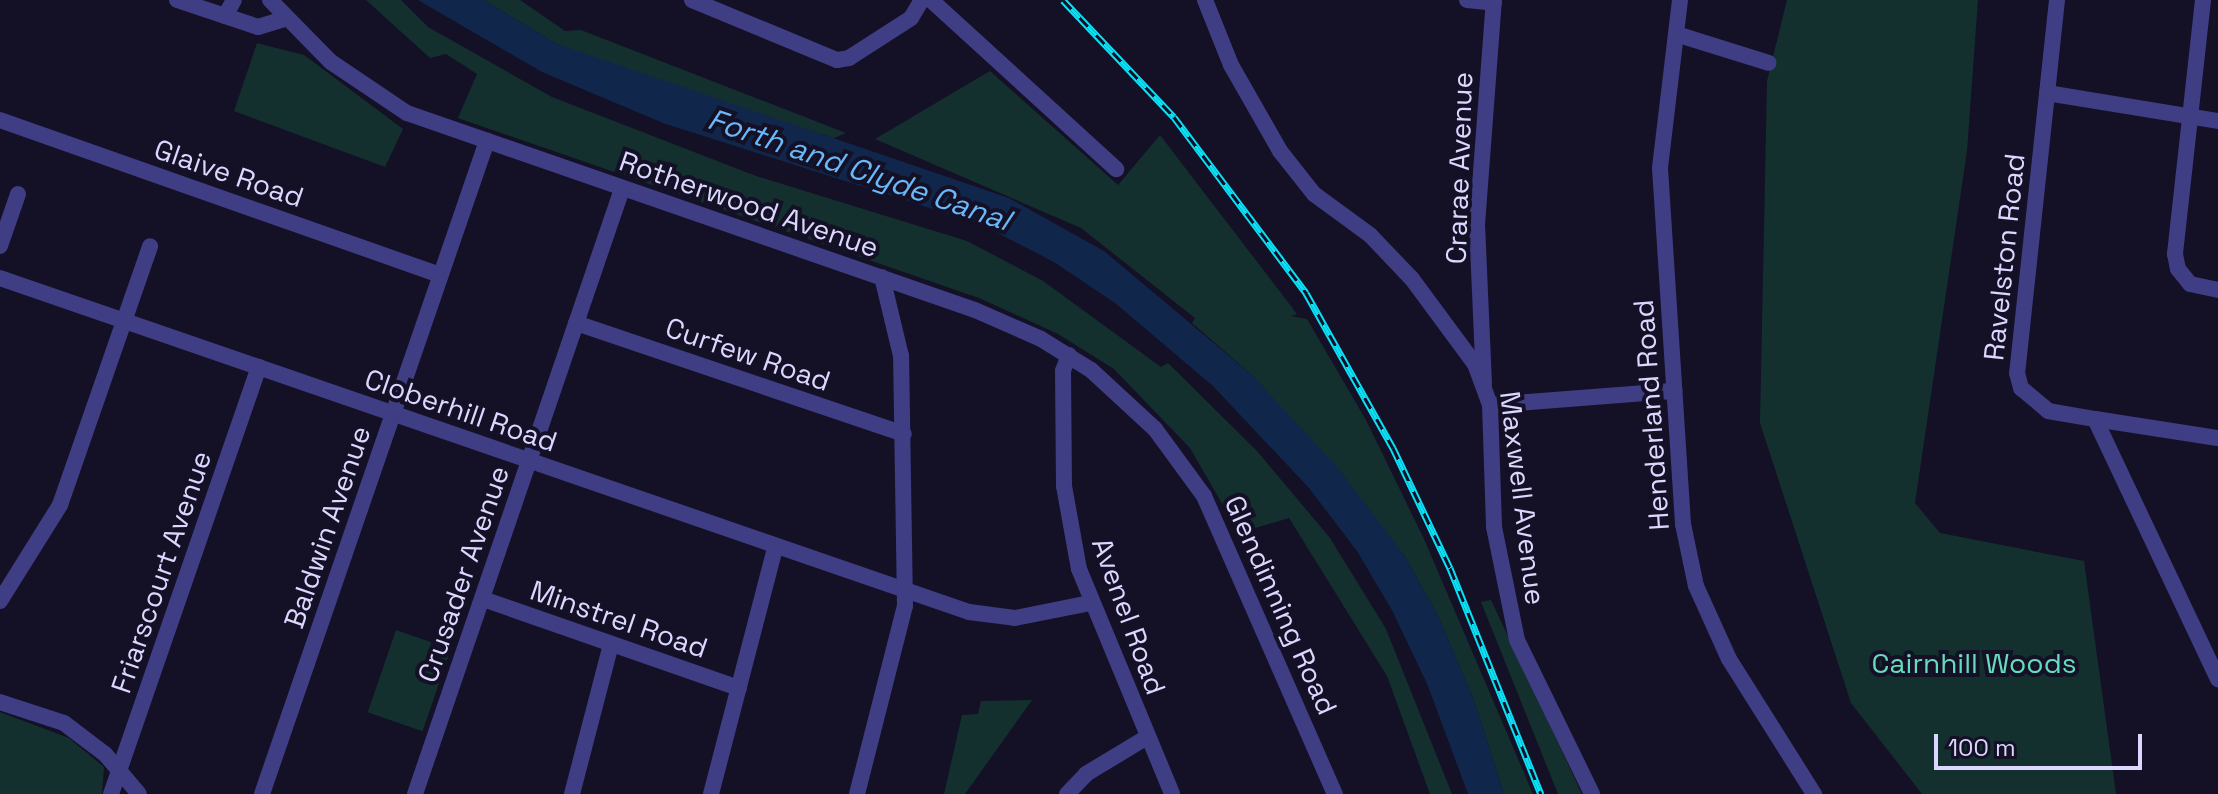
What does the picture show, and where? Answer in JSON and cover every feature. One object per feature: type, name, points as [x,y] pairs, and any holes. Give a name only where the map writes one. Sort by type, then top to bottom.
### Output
[{"type":"street","points":[[177,0],[258,27],[287,18]]},
{"type":"street","points":[[225,16],[234,0]]},
{"type":"street","name":"Rotherwood Avenue","points":[[270,0],[331,62],[383,100],[622,189],[882,277],[899,332],[906,590],[902,623],[857,794]]},
{"type":"street","points":[[692,0],[837,60],[849,58],[911,18],[922,0]]},
{"type":"street","points":[[931,0],[1116,169]]},
{"type":"street","name":"Maxwell Avenue","points":[[1205,0],[1249,102],[1280,151],[1314,194],[1370,235],[1412,279],[1463,346],[1484,385],[1490,405],[1494,527],[1517,640],[1592,794]]},
{"type":"street","points":[[1467,0],[1494,2]]},
{"type":"street","name":"Henderland Road","points":[[1680,0],[1660,168],[1683,524],[1696,586],[1729,659],[1814,794]]},
{"type":"street","name":"Ravelston Road","points":[[2057,0],[2017,373],[2021,388],[2048,411],[2218,438]]},
{"type":"street","points":[[2203,0],[2175,254],[2178,269],[2190,284],[2218,290]]},
{"type":"street","name":"Crarae Avenue","points":[[1484,385],[1477,225],[1494,2]]},
{"type":"street","points":[[1676,34],[1769,63]]},
{"type":"street","points":[[2047,93],[2218,121]]},
{"type":"street","name":"Glaive Road","points":[[0,120],[441,275]]},
{"type":"street","name":"Baldwin Avenue","points":[[262,794],[487,141]]},
{"type":"street","name":"Crusader Avenue","points":[[415,794],[622,189]]},
{"type":"street","points":[[0,246],[18,194]]},
{"type":"street","points":[[0,601],[33,555],[60,505],[150,246]]},
{"type":"street","name":"Glendinning Road","points":[[882,277],[975,310],[1069,355],[1155,429],[1204,496],[1335,794]]},
{"type":"street","name":"Cloberhill Road","points":[[0,278],[775,548],[969,612],[1015,618],[1090,603]]},
{"type":"street","name":"Curfew Road","points":[[576,323],[904,434]]},
{"type":"street","name":"Avenel Road","points":[[1069,355],[1063,371],[1064,486],[1071,537],[1090,603],[1172,794]]},
{"type":"street","name":"Friarscourt Avenue","points":[[111,794],[259,367]]},
{"type":"street","points":[[1490,405],[1674,391]]},
{"type":"street","points":[[2095,419],[2218,679]]},
{"type":"street","points":[[711,794],[775,548]]},
{"type":"street","name":"Minstrel Road","points":[[483,599],[739,688]]},
{"type":"street","points":[[572,794],[611,644]]},
{"type":"street","points":[[0,702],[27,707],[64,723],[119,771],[139,794]]},
{"type":"street","points":[[1067,794],[1086,774],[1147,737]]},
{"type":"green space","points":[[366,0],[401,0],[428,27],[552,97],[756,176],[967,241],[1043,281],[1161,367],[1168,363],[1257,451],[1330,538],[1386,629],[1452,794],[1430,794],[1387,676],[1289,518],[1239,533],[1190,448],[1114,369],[1058,334],[979,298],[458,118],[477,74],[446,54],[430,58]]},
{"type":"green space","points":[[484,0],[520,0],[565,31],[581,30],[846,133],[834,138],[682,91],[557,44]]},
{"type":"green space","name":"Cairnhill Woods","points":[[1787,0],[1978,0],[1967,151],[1915,503],[1940,533],[2084,561],[2116,794],[1922,794],[1851,703],[1760,423],[1767,81]]},
{"type":"green space","points":[[257,43],[304,55],[403,129],[385,167],[234,111]]},
{"type":"green space","points":[[990,71],[1118,185],[1160,135],[1297,314],[1291,316],[1307,319],[1366,420],[1424,539],[1533,794],[1504,794],[1475,703],[1439,618],[1404,555],[1253,376],[1192,323],[1195,318],[1081,228],[875,139]]},
{"type":"green space","points":[[1491,600],[1582,794],[1558,794],[1481,602]]},
{"type":"green space","points":[[396,630],[451,649],[423,731],[368,712]]},
{"type":"green space","points":[[1032,700],[965,794],[944,794],[962,715],[978,714],[981,701]]},
{"type":"green space","points":[[0,712],[69,738],[104,767],[102,794],[0,794]]},
{"type":"water","name":"Forth and Clyde Canal","points":[[418,0],[484,0],[557,44],[1009,198],[1104,251],[1253,376],[1338,468],[1404,555],[1439,618],[1475,703],[1504,794],[1468,794],[1428,686],[1393,612],[1357,551],[1309,488],[1213,386],[1115,303],[1054,262],[980,224],[663,123],[542,72]]},
{"type":"railway","points":[[1063,0],[1174,117],[1306,293],[1393,448],[1450,568],[1541,794]]}]
